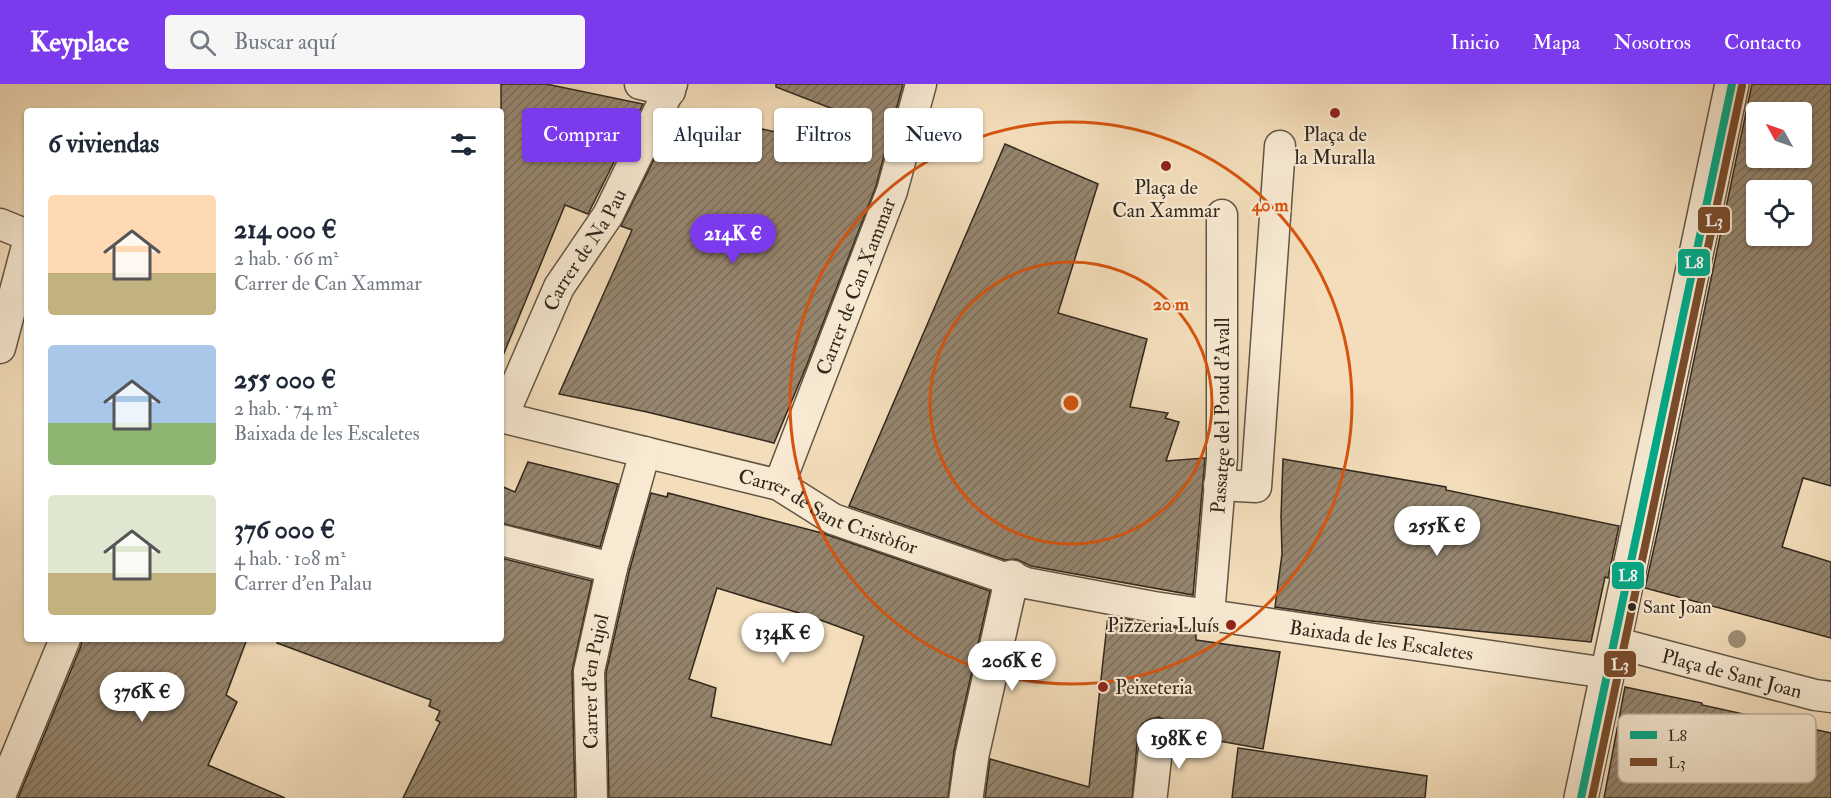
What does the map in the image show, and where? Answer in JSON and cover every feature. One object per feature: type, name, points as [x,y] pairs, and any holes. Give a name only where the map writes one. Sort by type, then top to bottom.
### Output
[{"type":"street","points":[[640,84],[671,87]]},
{"type":"street","name":"Carrer de Can Xammar","points":[[779,485],[892,191],[921,84]]},
{"type":"street","points":[[1581,798],[1732,84]]},
{"type":"street","name":"Carrer de Na Pau","points":[[504,413],[559,287],[608,215],[671,87]]},
{"type":"street","points":[[1219,485],[1256,487],[1280,146]]},
{"type":"street","name":"Passatge del Poud d'Avall","points":[[1209,615],[1222,458],[1222,215]]},
{"type":"street","points":[[0,224],[24,234]]},
{"type":"street","points":[[0,348],[24,257]]},
{"type":"street","name":"Carrer de Sant Cristòfor","points":[[504,418],[779,485],[833,519],[1002,577],[1012,577],[1026,583],[1154,607]]},
{"type":"street","name":"Carrer d'en Pujol","points":[[592,798],[589,671],[612,568],[645,452]]},
{"type":"street","points":[[504,541],[612,568]]},
{"type":"street","points":[[966,798],[972,755],[1012,577]]},
{"type":"street","name":"Baixada de les Escaletes","points":[[1154,607],[1209,615],[1610,657]]},
{"type":"street","points":[[0,796],[64,642]]},
{"type":"street","name":"Plaça de Sant Joan","points":[[1610,657],[1823,696]]},
{"type":"street","points":[[1150,798],[1157,736]]},
{"type":"building","points":[[501,84],[546,84],[643,104],[641,108],[522,108],[522,162],[614,162],[588,214],[565,205],[504,353],[504,108],[501,108]]},
{"type":"building","points":[[776,84],[903,84],[897,108],[884,108],[884,156],[876,186],[774,443],[647,412],[559,394],[632,230],[621,226],[653,161],[762,162],[762,129],[774,132],[774,162],[872,162],[872,108],[830,108],[776,87]]},
{"type":"building","points":[[1752,84],[1831,84],[1831,486],[1803,478],[1782,547],[1831,562],[1831,638],[1645,588],[1746,113],[1746,168],[1812,168],[1812,102],[1748,102]]},
{"type":"building","points":[[1005,144],[1098,184],[1058,313],[1147,339],[1130,407],[1168,413],[1165,418],[1179,422],[1166,461],[1205,458],[1193,595],[1031,566],[1016,559],[1005,560],[849,506]]},
{"type":"building","points":[[1283,459],[1446,487],[1446,490],[1619,526],[1591,642],[1371,621],[1275,607],[1282,554]]},
{"type":"building","points":[[528,462],[618,484],[600,547],[504,524],[504,487],[515,492]]},
{"type":"building","points":[[651,493],[667,497],[668,493],[822,533],[990,591],[954,751],[948,798],[609,798],[606,673],[629,572]],"holes":[[[717,588],[812,617],[864,636],[831,745],[711,717],[716,688],[689,679]]]},
{"type":"building","points":[[504,559],[592,581],[572,671],[575,798],[403,798],[440,722],[436,720],[440,711],[429,706],[431,700],[277,643],[504,642]]},
{"type":"building","points":[[1108,616],[1196,631],[1196,640],[1280,652],[1263,749],[1175,733],[1168,721],[1159,717],[1142,724],[1138,734],[1132,798],[985,798],[990,759],[1089,787]]},
{"type":"building","points":[[82,642],[246,642],[226,695],[237,702],[208,765],[285,798],[18,798]]},
{"type":"building","points":[[1625,687],[1743,714],[1620,714]]},
{"type":"building","points":[[1618,724],[1618,783],[1816,783],[1816,730],[1831,733],[1831,798],[1604,798]]},
{"type":"building","points":[[1238,748],[1427,776],[1425,798],[1232,798]]},
{"type":"transit line","name":"L8","points":[[1581,798],[1732,84]]},
{"type":"transit line","name":"L3","points":[[1592,798],[1742,86]]},
{"type":"place","name":"Plaça de la Muralla","points":[[1335,113]]},
{"type":"place","name":"Plaça de Can Xammar","points":[[1166,166]]},
{"type":"place","name":"Sant Joan","points":[[1632,607]]},
{"type":"place","name":"Pizzeria Lluís","points":[[1231,625]]},
{"type":"place","name":"Peixeteria","points":[[1103,687]]}]
